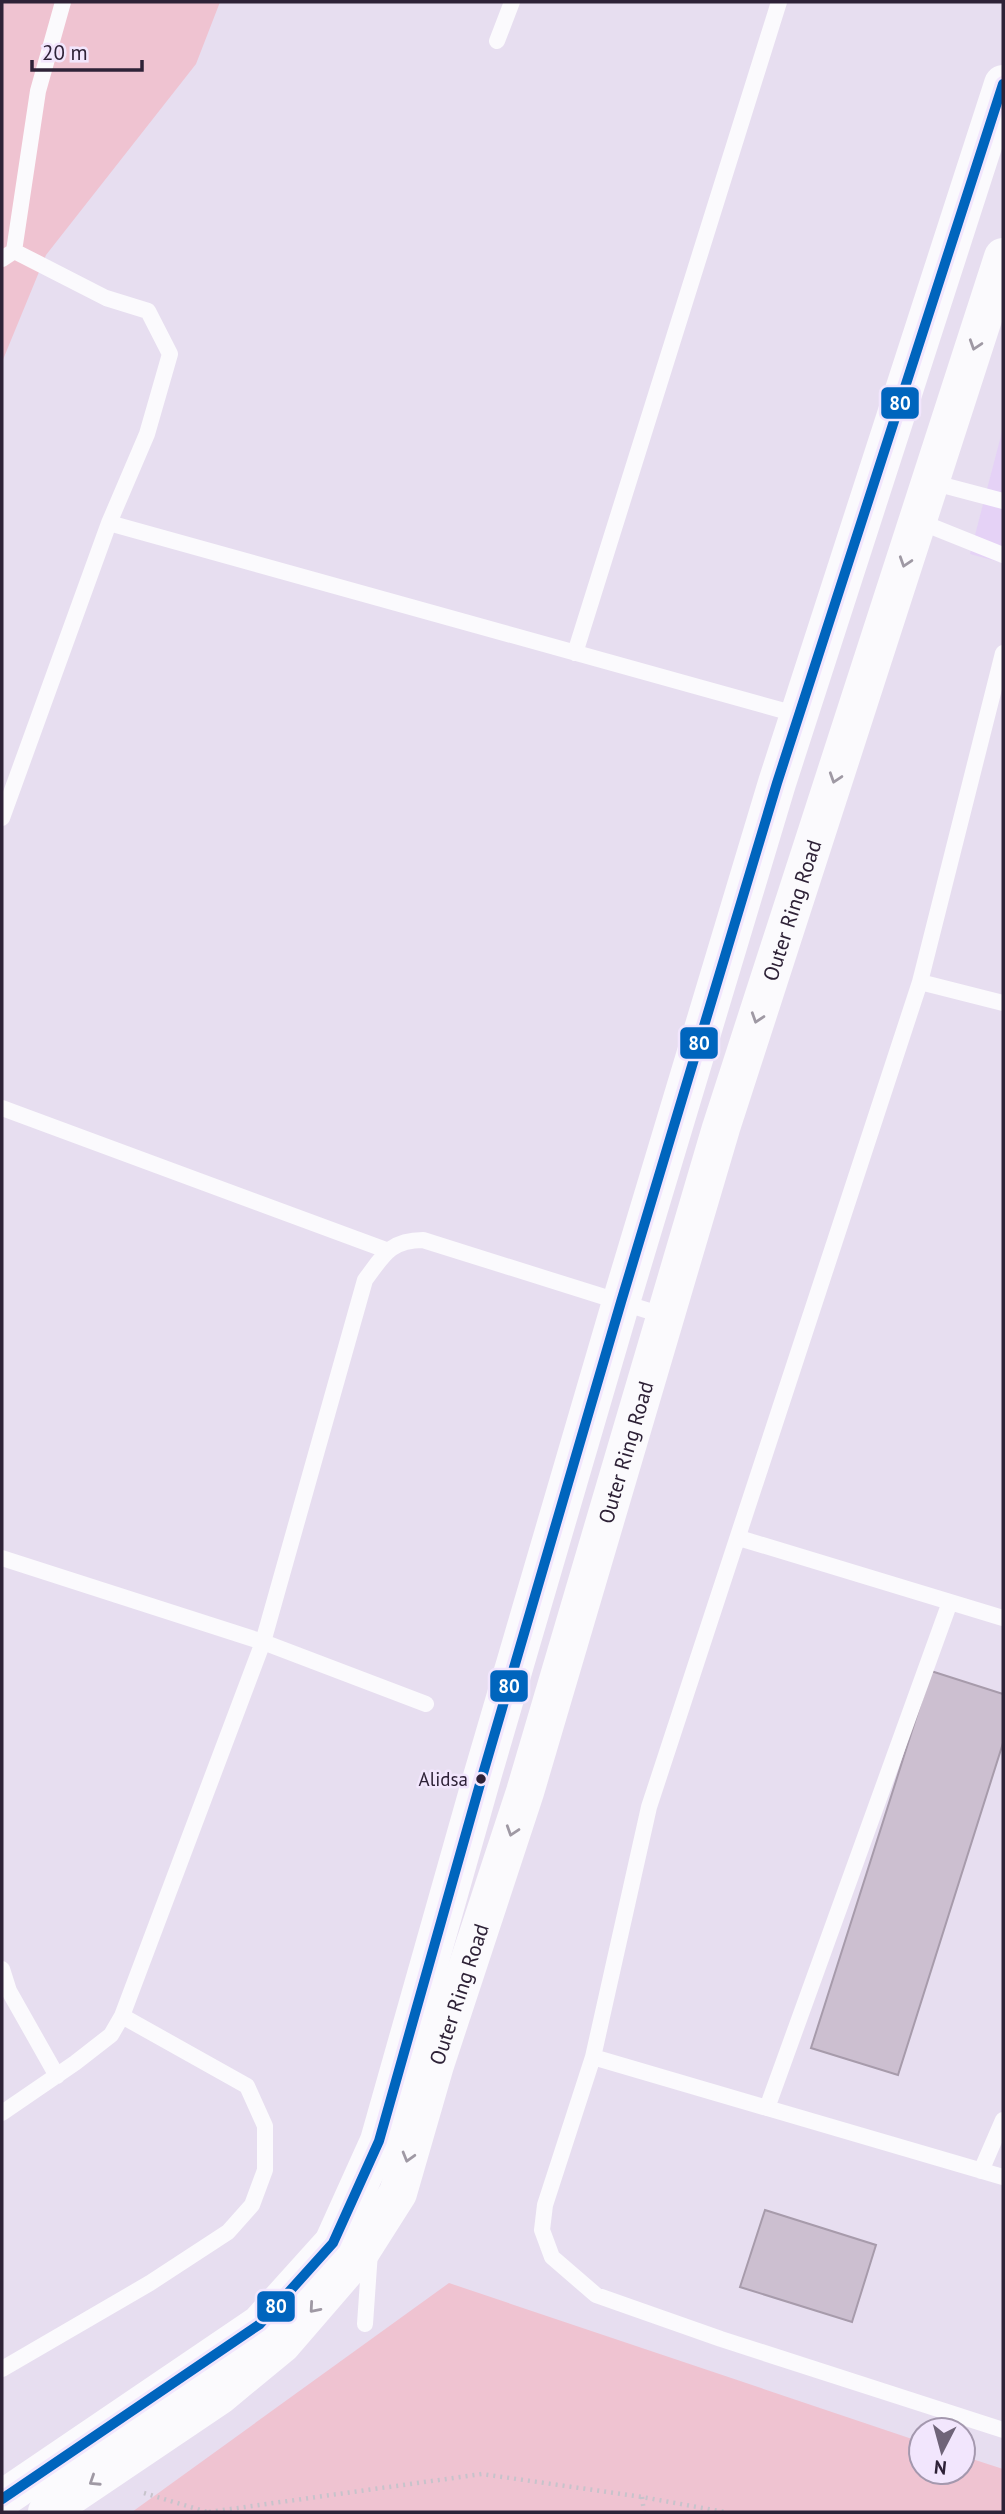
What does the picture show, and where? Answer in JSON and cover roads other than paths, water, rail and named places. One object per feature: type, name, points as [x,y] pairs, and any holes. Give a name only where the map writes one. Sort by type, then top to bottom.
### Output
[{"type":"highway","name":"Outer Ring Road","points":[[2,2499],[260,2324],[333,2243],[379,2141],[621,1302],[799,715],[1003,84]]},
{"type":"highway","name":"Outer Ring Road","points":[[47,2512],[219,2396],[282,2344],[358,2256],[398,2193],[435,2065],[525,1792],[721,1128],[918,521],[997,298],[1003,257]]},
{"type":"lane","points":[[2,818],[108,523],[148,434],[170,354],[148,311],[106,298],[8,255],[38,91],[62,2]]},
{"type":"lane","points":[[497,41],[512,2]]},
{"type":"lane","points":[[575,653],[779,2]]},
{"type":"lane","points":[[931,482],[1003,501]]},
{"type":"lane","points":[[918,521],[1003,555]]},
{"type":"lane","points":[[108,523],[799,715]]},
{"type":"lane","points":[[1003,653],[920,982],[649,1807],[593,2057],[545,2205],[542,2231],[552,2257],[596,2295],[721,2339],[1003,2430]]},
{"type":"lane","points":[[920,982],[1003,1003]]},
{"type":"lane","points":[[2,1108],[386,1250]]},
{"type":"lane","points":[[2,2113],[111,2035],[122,2016],[263,1642],[365,1280],[386,1250],[407,1240],[423,1240],[665,1316]]},
{"type":"lane","points":[[739,1538],[1003,1618]]},
{"type":"lane","points":[[2,1558],[263,1642],[426,1704]]},
{"type":"lane","points":[[767,2108],[950,1602]]},
{"type":"lane","points":[[2,1971],[9,1991],[57,2076]]},
{"type":"lane","points":[[2,2369],[150,2283],[228,2232],[252,2205],[265,2170],[265,2126],[247,2086],[122,2016]]},
{"type":"lane","points":[[593,2057],[1003,2178]]},
{"type":"lane","points":[[981,2171],[1003,2120]]},
{"type":"lane","points":[[365,2324],[372,2235]]},
{"type":"place","name":"Alidsa","points":[[481,1779]]}]
